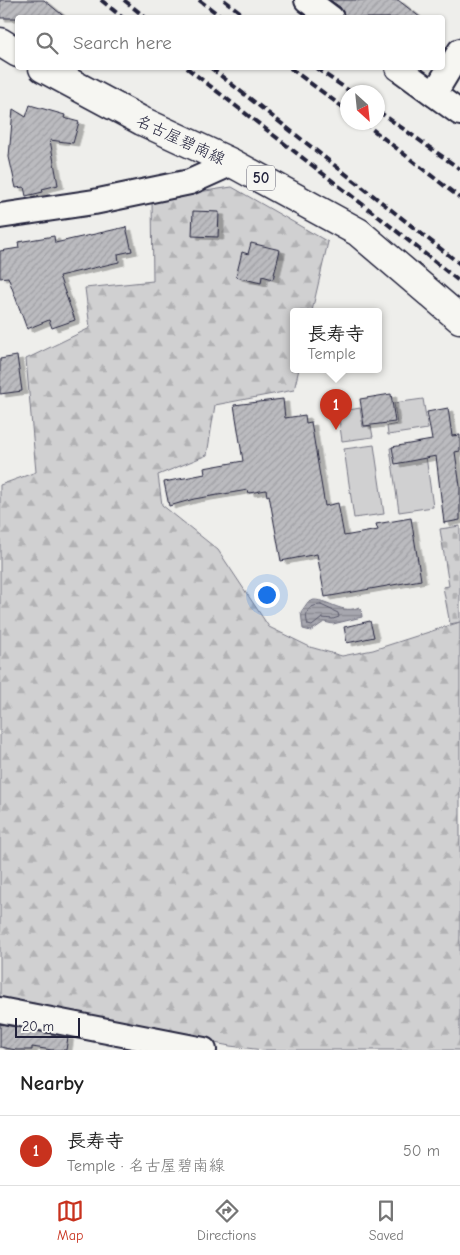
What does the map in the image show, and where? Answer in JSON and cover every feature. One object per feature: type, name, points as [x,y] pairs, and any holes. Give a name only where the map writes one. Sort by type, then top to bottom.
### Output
[{"type":"main road","points":[[0,42],[15,51]]},
{"type":"main road","name":"名古屋碧南線","points":[[47,70],[142,121],[232,163],[358,232],[460,319]]},
{"type":"street","points":[[307,0],[327,15]]},
{"type":"street","points":[[434,94],[460,51]]},
{"type":"street","points":[[401,70],[460,113]]},
{"type":"street","points":[[0,216],[94,202],[190,182],[232,163]]},
{"type":"street","points":[[0,1010],[204,1050]]},
{"type":"green space","points":[[232,187],[328,242],[313,308],[290,308],[290,373],[298,373],[294,390],[215,405],[207,455],[158,475],[162,505],[218,550],[269,627],[310,647],[342,656],[373,650],[460,622],[460,1050],[263,1050],[230,1046],[0,1001],[0,485],[36,472],[26,359],[90,328],[85,288],[153,281],[152,199]]},
{"type":"green space","points":[[423,399],[428,429],[388,435],[387,426],[397,424],[394,403]]},
{"type":"green space","points":[[360,408],[363,427],[371,426],[373,437],[342,441],[338,412]]},
{"type":"green space","points":[[424,442],[433,507],[399,512],[390,448]]},
{"type":"green space","points":[[374,445],[384,514],[354,518],[344,449]]},
{"type":"green space","points":[[460,526],[460,622],[450,624],[443,587],[449,586],[440,529]]},
{"type":"water","points":[[314,600],[347,609],[359,607],[362,617],[333,624],[324,622],[311,631],[303,629],[301,612],[308,602]]},
{"type":"building","points":[[0,0],[44,0],[62,15],[15,15],[15,18],[0,18]]},
{"type":"building","points":[[330,0],[398,0],[417,15],[344,15],[340,7]]},
{"type":"building","points":[[30,105],[65,115],[64,118],[79,122],[73,143],[50,140],[58,185],[42,189],[43,192],[26,196],[24,187],[16,188],[9,157],[13,109],[26,117]]},
{"type":"building","points":[[193,211],[219,212],[218,237],[192,236]]},
{"type":"building","points":[[126,227],[132,251],[118,254],[119,262],[59,276],[75,320],[52,328],[49,320],[27,329],[8,277],[0,278],[0,251],[19,248],[18,242],[54,236],[55,243]]},
{"type":"building","points":[[251,243],[280,250],[273,279],[262,276],[261,283],[236,277],[242,252],[248,254]]},
{"type":"building","points":[[17,356],[22,391],[0,394],[0,359]]},
{"type":"building","points":[[391,394],[395,422],[364,426],[360,399]]},
{"type":"building","points":[[283,399],[285,418],[305,415],[306,423],[311,422],[325,506],[338,503],[344,536],[378,530],[376,524],[411,518],[421,580],[325,597],[317,554],[281,561],[269,495],[267,496],[266,490],[249,493],[248,490],[194,499],[169,506],[164,482],[205,474],[204,468],[243,461],[234,405]]},
{"type":"building","points":[[448,408],[452,436],[460,435],[460,451],[455,452],[460,486],[460,520],[444,523],[436,456],[395,464],[392,447],[432,440],[427,412]]},
{"type":"building","points":[[370,621],[374,637],[347,643],[344,627]]},
{"type":"building","points":[[0,1024],[68,1037],[66,1050],[32,1047],[32,1050],[16,1050],[0,1047]]},
{"type":"railway","points":[[101,0],[119,15]]},
{"type":"railway","points":[[124,0],[142,15]]},
{"type":"railway","points":[[199,0],[219,15]]},
{"type":"railway","points":[[224,0],[244,15]]},
{"type":"railway","points":[[190,70],[460,282]]},
{"type":"railway","points":[[214,70],[460,264]]},
{"type":"railway","points":[[293,70],[340,105]]},
{"type":"railway","points":[[319,70],[341,85]]},
{"type":"railway","points":[[385,116],[460,169]]},
{"type":"railway","points":[[373,130],[460,198]]},
{"type":"place","name":"長寿寺","points":[[336,430]]}]
